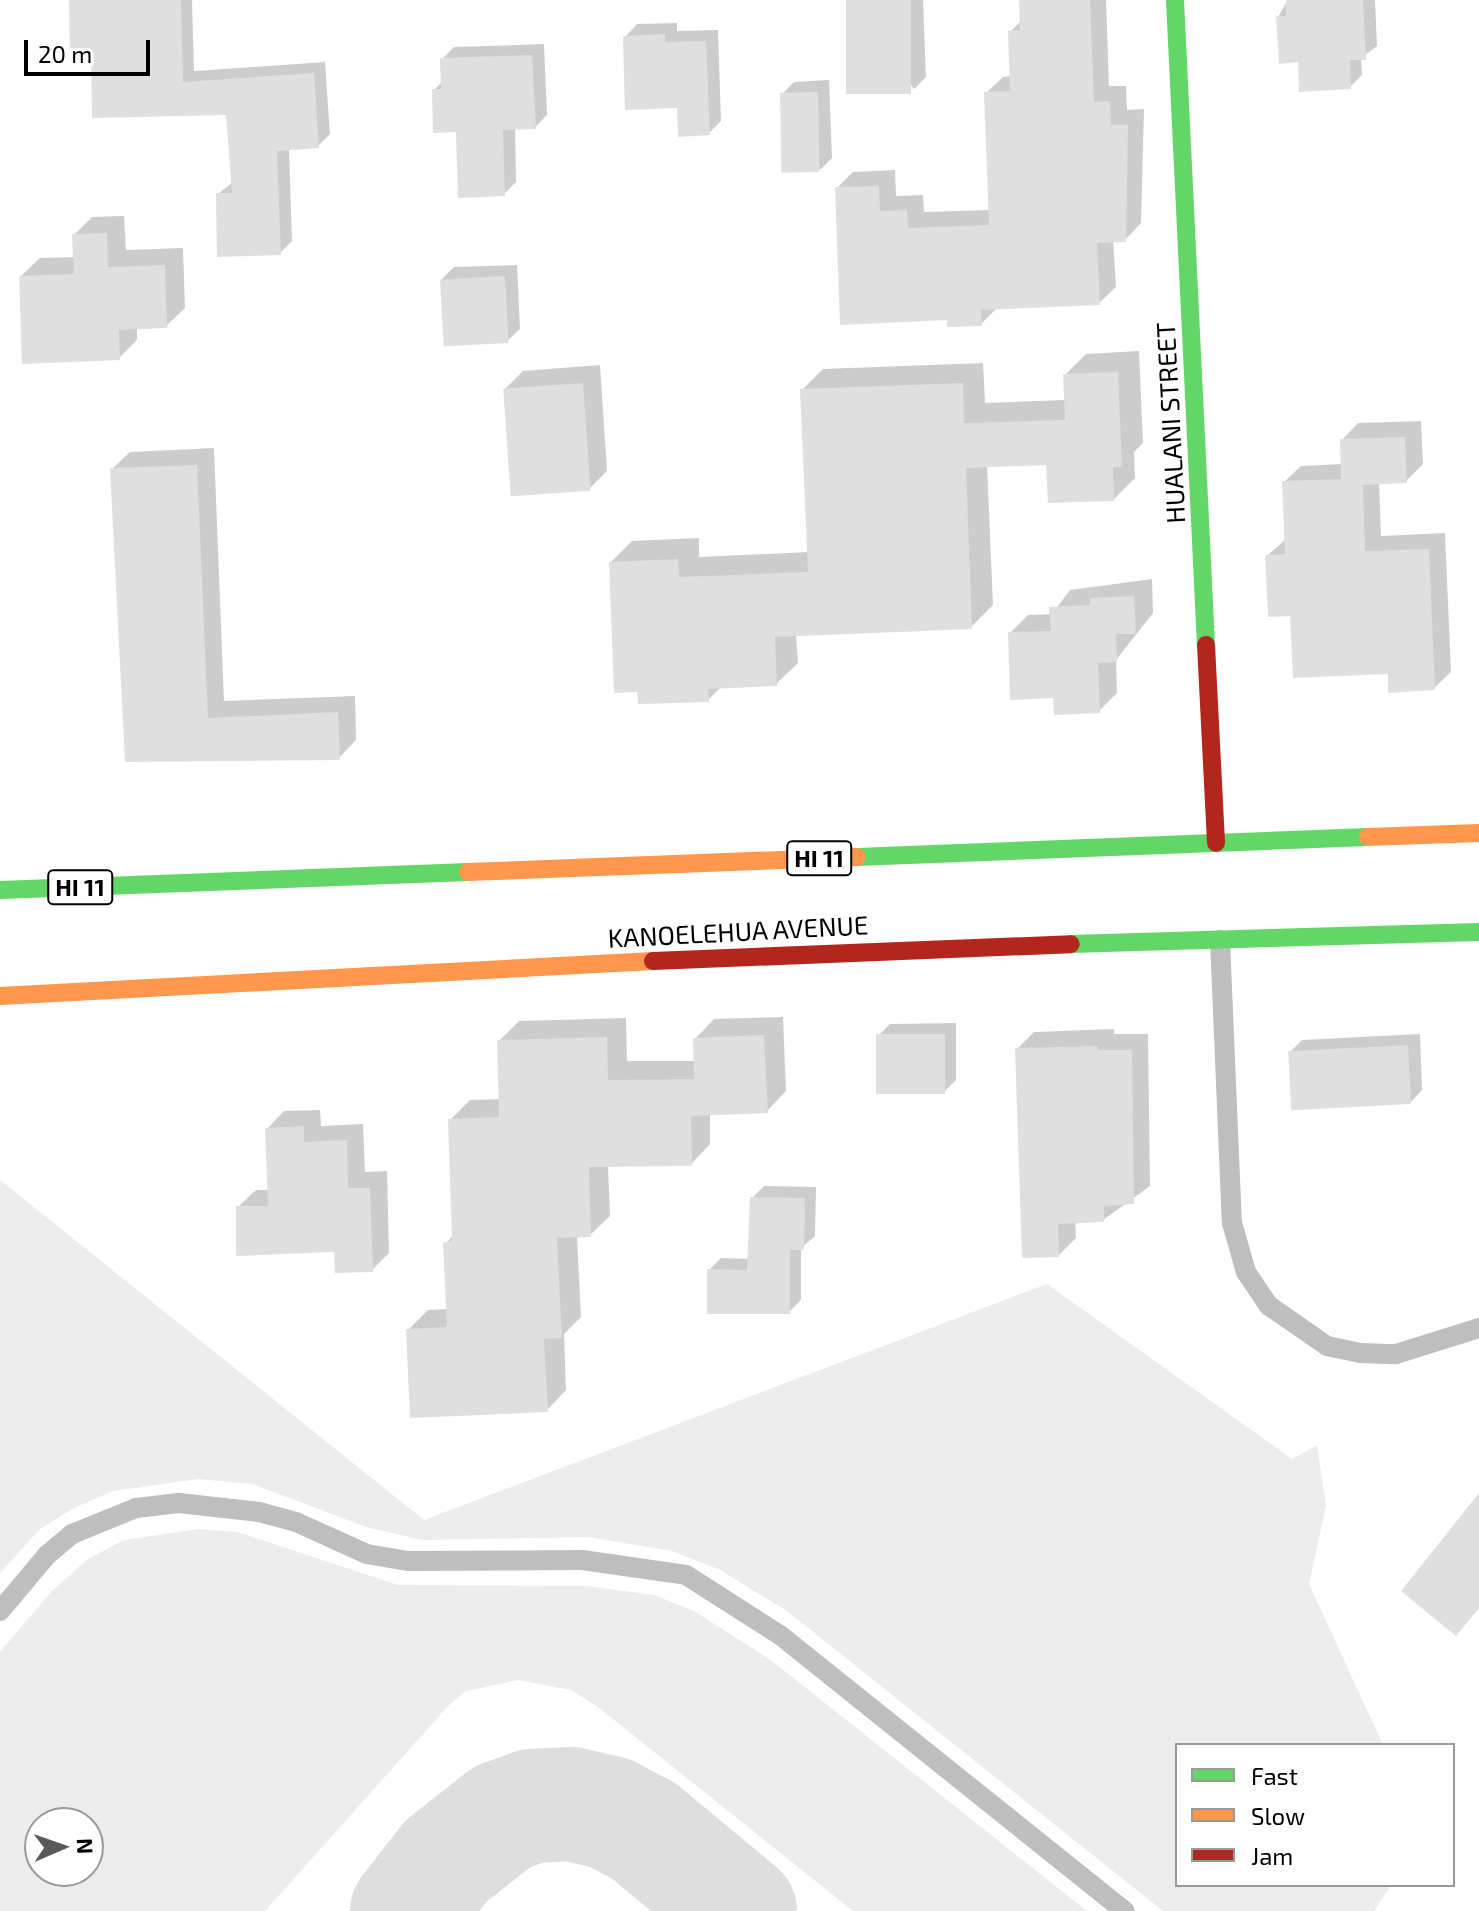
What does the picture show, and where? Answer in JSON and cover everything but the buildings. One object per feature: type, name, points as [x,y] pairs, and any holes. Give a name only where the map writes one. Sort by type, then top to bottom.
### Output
[{"type":"main road","name":"HUALANI STREET","points":[[1175,0],[1216,843]]},
{"type":"main road","name":"HI 11","points":[[0,890],[1479,833]]},
{"type":"main road","name":"KANOELEHUA AVENUE","points":[[0,996],[816,952],[1479,932]]},
{"type":"lane","points":[[1220,940],[1232,1223],[1246,1272],[1268,1305],[1291,1326],[1327,1346],[1360,1353],[1396,1354],[1479,1328]]},
{"type":"lane","points":[[0,1611],[47,1555],[72,1534],[136,1508],[179,1503],[259,1512],[296,1522],[367,1554],[408,1561],[582,1560],[686,1575],[780,1635],[1125,1911]]},
{"type":"shaded area","points":[[0,1180],[424,1520],[1047,1284],[1292,1459],[1317,1445],[1326,1506],[1309,1584],[1382,1743],[1175,1743],[1175,1887],[1390,1887],[1374,1911],[1163,1911],[787,1611],[720,1570],[672,1551],[588,1537],[422,1540],[366,1527],[253,1484],[198,1479],[113,1491],[74,1508],[40,1529],[0,1573]]},
{"type":"shaded area","points":[[198,1529],[237,1532],[398,1585],[586,1586],[654,1595],[694,1611],[772,1661],[1087,1911],[853,1911],[598,1707],[571,1690],[518,1680],[466,1691],[449,1705],[265,1911],[0,1911],[0,1652],[51,1592],[88,1559],[124,1540]]},
{"type":"taxiway","points":[[407,1911],[446,1861],[502,1817],[532,1806],[571,1804],[610,1813],[644,1831],[740,1911]]},
{"type":"traffic: fast","points":[[1175,0],[1206,645]]},
{"type":"traffic: fast","points":[[857,857],[1368,837]]},
{"type":"traffic: fast","points":[[0,890],[468,872]]},
{"type":"traffic: fast","points":[[1071,944],[1479,932]]},
{"type":"traffic: slow","points":[[1368,837],[1479,833]]},
{"type":"traffic: slow","points":[[468,872],[857,857]]},
{"type":"traffic: slow","points":[[0,996],[653,961]]},
{"type":"traffic: jam","points":[[1206,645],[1216,843]]},
{"type":"traffic: jam","points":[[653,961],[1071,944]]}]
